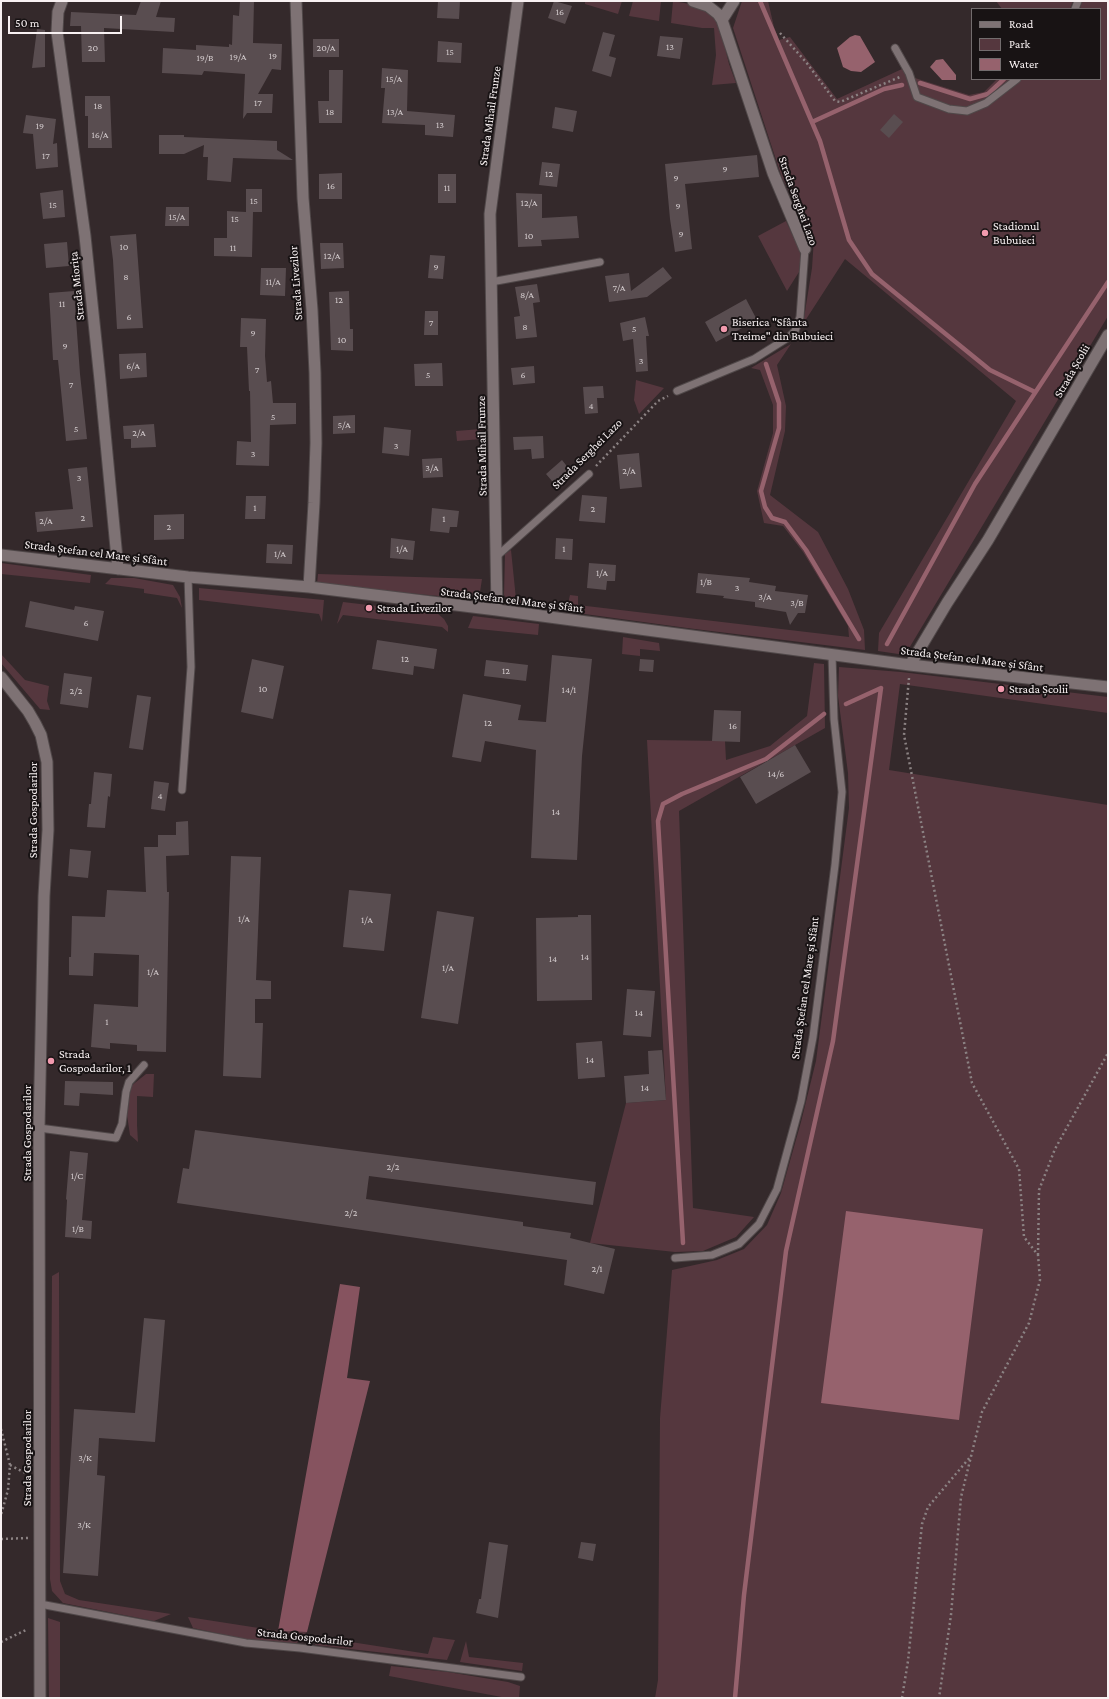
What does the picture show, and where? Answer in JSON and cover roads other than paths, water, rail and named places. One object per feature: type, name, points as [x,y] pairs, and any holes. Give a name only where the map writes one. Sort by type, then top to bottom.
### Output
[{"type":"street","name":"Strada Miorița","points":[[62,1],[58,12],[57,32],[85,236],[118,569]]},
{"type":"street","name":"Strada Livezilor","points":[[296,1],[303,198],[312,310],[315,373],[316,450],[308,587]]},
{"type":"street","name":"Strada Mihail Frunze","points":[[497,610],[490,214],[518,1]]},
{"type":"street","points":[[692,1],[708,6],[718,14],[722,20],[734,1]]},
{"type":"street","name":"Strada Serghei Lazo","points":[[722,20],[773,173],[805,249]]},
{"type":"street","name":"Strada Școlii","points":[[910,665],[947,603],[988,540],[1108,335]]},
{"type":"street","name":"Strada Ștefan cel Mare și Sfânt","points":[[1,555],[188,577],[308,587],[497,610],[910,665],[1108,687]]},
{"type":"street","name":"Strada Gospodarilor","points":[[1,677],[28,710],[41,734],[47,762],[48,830],[44,896],[39,1128],[40,1698]]},
{"type":"lane","points":[[895,48],[908,73],[917,97],[949,109],[967,111],[986,103],[1016,80]]},
{"type":"lane","name":"Strada Serghei Lazo","points":[[677,391],[754,359],[789,337],[795,331],[800,318],[805,249]]},
{"type":"lane","points":[[491,282],[600,262]]},
{"type":"lane","name":"Strada Serghei Lazo","points":[[497,556],[589,474]]},
{"type":"lane","points":[[182,790],[191,667],[188,577]]},
{"type":"lane","name":"Strada Ștefan cel Mare și Sfânt","points":[[675,1258],[712,1255],[739,1244],[759,1224],[777,1189],[801,1102],[813,1036],[840,820],[842,792],[834,719],[832,655]]},
{"type":"lane","points":[[39,1128],[116,1138],[122,1124],[126,1092],[129,1082],[144,1065]]},
{"type":"lane","name":"Strada Gospodarilor","points":[[40,1604],[246,1643],[300,1648],[521,1677]]},
{"type":"water","points":[[855,35],[860,36],[875,62],[861,72],[851,71],[843,67],[837,48],[850,37]]},
{"type":"water","points":[[943,59],[956,75],[956,80],[942,80],[930,67],[936,60]]},
{"type":"water","points":[[846,1211],[983,1229],[959,1420],[821,1403]]},
{"type":"waterway","points":[[760,1],[820,141],[849,240],[872,274],[990,370],[1035,392]]},
{"type":"waterway","points":[[920,83],[970,99],[988,94],[1003,80]]},
{"type":"waterway","points":[[812,122],[884,89],[902,85]]},
{"type":"waterway","points":[[887,644],[975,484],[1108,282]]},
{"type":"waterway","points":[[766,364],[779,403],[779,428],[761,491],[765,507],[772,518],[785,522],[806,550],[859,639]]},
{"type":"waterway","points":[[846,704],[881,688]]},
{"type":"waterway","points":[[735,1698],[744,1595],[786,1251],[833,1041],[881,688]]},
{"type":"waterway","points":[[683,1243],[658,821],[663,804],[682,794],[766,759],[824,714]]},
{"type":"place","name":"Stadionul Bubuieci","points":[[985,233]]},
{"type":"place","name":"Biserica \"Sfânta Treime\" din Bubuieci","points":[[724,329]]},
{"type":"place","name":"Strada Livezilor","points":[[369,608]]},
{"type":"place","name":"Strada Școlii","points":[[1001,689]]},
{"type":"place","name":"Strada Gospodarilor, 1","points":[[51,1061]]}]
